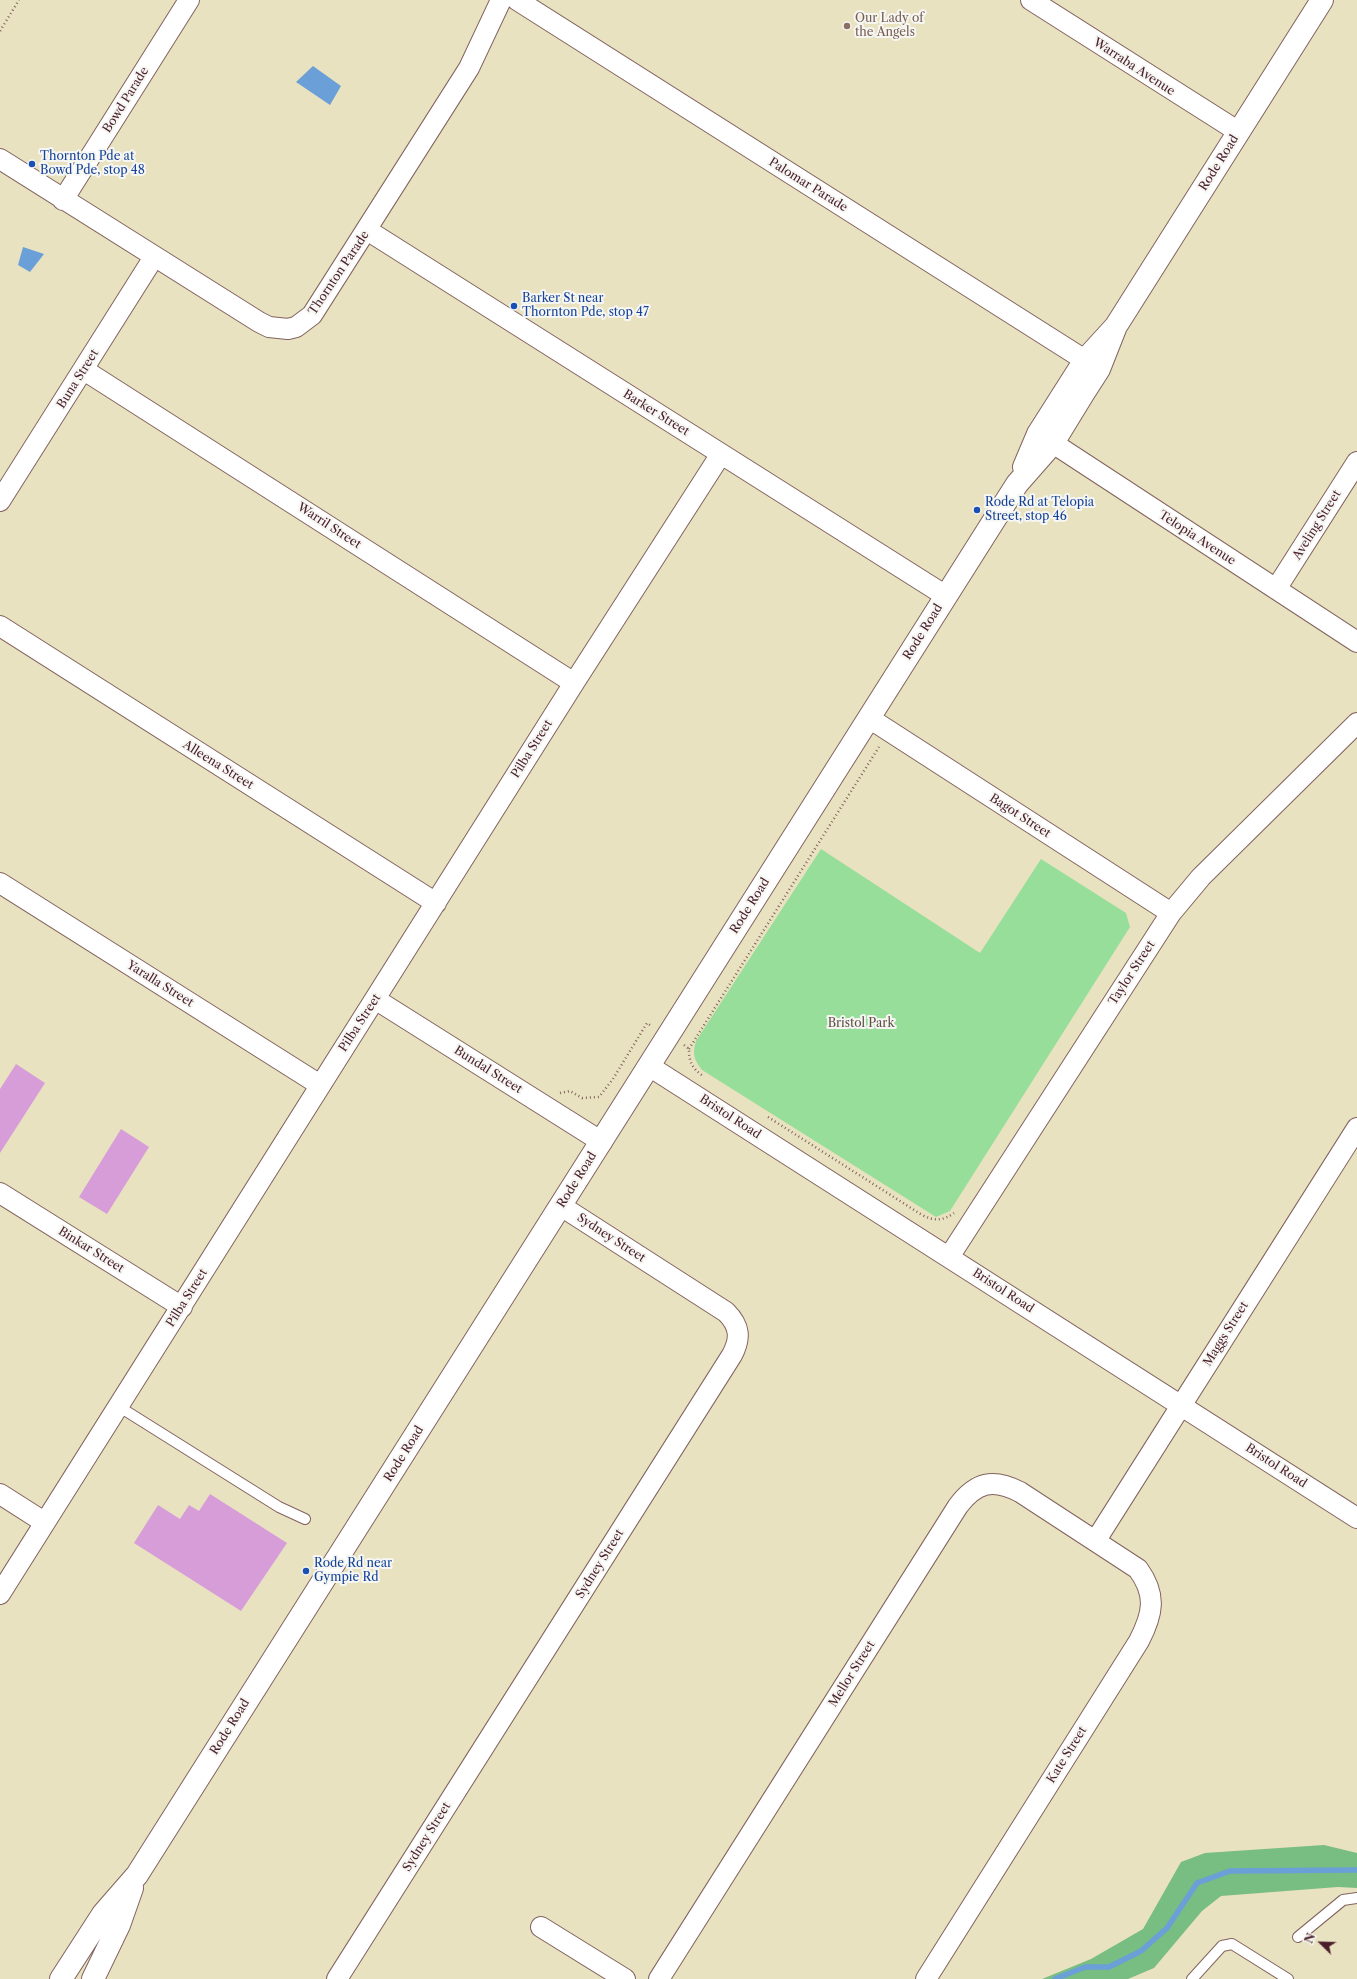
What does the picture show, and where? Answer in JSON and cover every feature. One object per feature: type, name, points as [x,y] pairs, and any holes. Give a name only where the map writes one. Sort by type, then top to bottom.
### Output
[{"type":"main road","name":"Rode Road","points":[[61,1979],[103,1914],[137,1875],[602,1142],[1322,0]]},
{"type":"main road","name":"Rode Road","points":[[93,1979],[119,1926],[137,1875]]},
{"type":"street","name":"Bowd Parade","points":[[63,200],[189,0]]},
{"type":"street","name":"Thornton Parade","points":[[0,159],[259,322],[269,327],[288,329],[296,327],[312,316],[469,68],[501,0]]},
{"type":"street","name":"Palomar Parade","points":[[517,0],[1092,364]]},
{"type":"street","name":"Warraba Avenue","points":[[1030,0],[1239,132]]},
{"type":"street","name":"Barker Street","points":[[367,230],[946,596]]},
{"type":"street","name":"Buna Street","points":[[0,501],[154,257]]},
{"type":"street","name":"Warril Street","points":[[84,370],[574,683]]},
{"type":"street","name":"Telopia Avenue","points":[[1045,438],[1357,642]]},
{"type":"street","name":"Pilba Street","points":[[0,1594],[574,683],[721,454]]},
{"type":"street","name":"Aveling Street","points":[[1276,589],[1357,462]]},
{"type":"street","name":"Alleena Street","points":[[0,626],[436,903]]},
{"type":"street","name":"Bagot Street","points":[[868,718],[1171,913]]},
{"type":"street","name":"Taylor Street","points":[[949,1257],[1171,913],[1201,877],[1357,723]]},
{"type":"street","name":"Yaralla Street","points":[[0,883],[320,1085]]},
{"type":"street","name":"Bundal Street","points":[[375,999],[602,1142]]},
{"type":"street","name":"Bristol Road","points":[[649,1066],[1357,1518]]},
{"type":"street","name":"Maggs Street","points":[[1096,1540],[1357,1128]]},
{"type":"street","name":"Binkar Street","points":[[0,1193],[182,1307]]},
{"type":"street","name":"Sydney Street","points":[[337,1979],[732,1355],[739,1340],[737,1324],[726,1312],[561,1206]]},
{"type":"street","name":"Mellor Street","points":[[659,1979],[965,1496],[973,1489],[984,1484],[996,1483],[1009,1486],[1096,1540]]},
{"type":"street","points":[[0,1494],[44,1522]]},
{"type":"street","name":"Kate Street","points":[[926,1979],[1139,1641],[1149,1619],[1152,1606],[1151,1596],[1144,1577],[1130,1563],[1096,1540]]},
{"type":"street","points":[[541,1927],[625,1979]]},
{"type":"lane","points":[[118,1406],[279,1507],[305,1519]]},
{"type":"lane","points":[[1298,1937],[1343,1900],[1357,1898]]},
{"type":"lane","points":[[1192,1979],[1222,1946],[1232,1944],[1288,1979]]},
{"type":"path","points":[[0,31],[19,0]]},
{"type":"path","points":[[708,1079],[695,1070],[691,1065],[689,1049],[880,746]]},
{"type":"path","points":[[535,1100],[570,1091],[582,1098],[599,1097],[613,1079],[648,1023],[653,1027]]},
{"type":"path","points":[[682,1044],[689,1049]]},
{"type":"path","points":[[762,1113],[922,1215],[930,1219],[943,1219],[955,1212]]},
{"type":"green space","name":"Bristol Park","points":[[821,849],[980,953],[1041,859],[1126,913],[1130,927],[950,1211],[936,1217],[702,1070],[694,1057],[696,1041]]},
{"type":"green space","points":[[1324,1845],[1357,1853],[1357,1888],[1338,1887],[1221,1896],[1202,1911],[1154,1968],[1128,1979],[1042,1979],[1091,1959],[1143,1929],[1181,1862],[1205,1853]]},
{"type":"water","points":[[313,66],[341,86],[330,105],[296,82]]},
{"type":"water","points":[[23,247],[44,254],[30,272],[18,265]]},
{"type":"building","points":[[16,1064],[45,1083],[0,1153],[0,1089]]},
{"type":"building","points":[[121,1129],[149,1147],[107,1214],[79,1197]]},
{"type":"building","points":[[210,1494],[287,1543],[241,1611],[134,1543],[158,1505],[180,1519],[189,1505],[199,1511]]},
{"type":"waterway","points":[[1055,1979],[1085,1967],[1109,1967],[1141,1951],[1167,1928],[1197,1883],[1230,1871],[1357,1870]]},
{"type":"place","name":"Our Lady of the Angels","points":[[847,26]]},
{"type":"place","name":"Thornton Pde at Bowd Pde, stop 48","points":[[32,164]]},
{"type":"place","name":"Barker St near Thornton Pde, stop 47","points":[[514,306]]},
{"type":"place","name":"Rode Rd at Telopia Street, stop 46","points":[[977,510]]},
{"type":"place","name":"Rode Rd near Gympie Rd","points":[[306,1571]]}]
